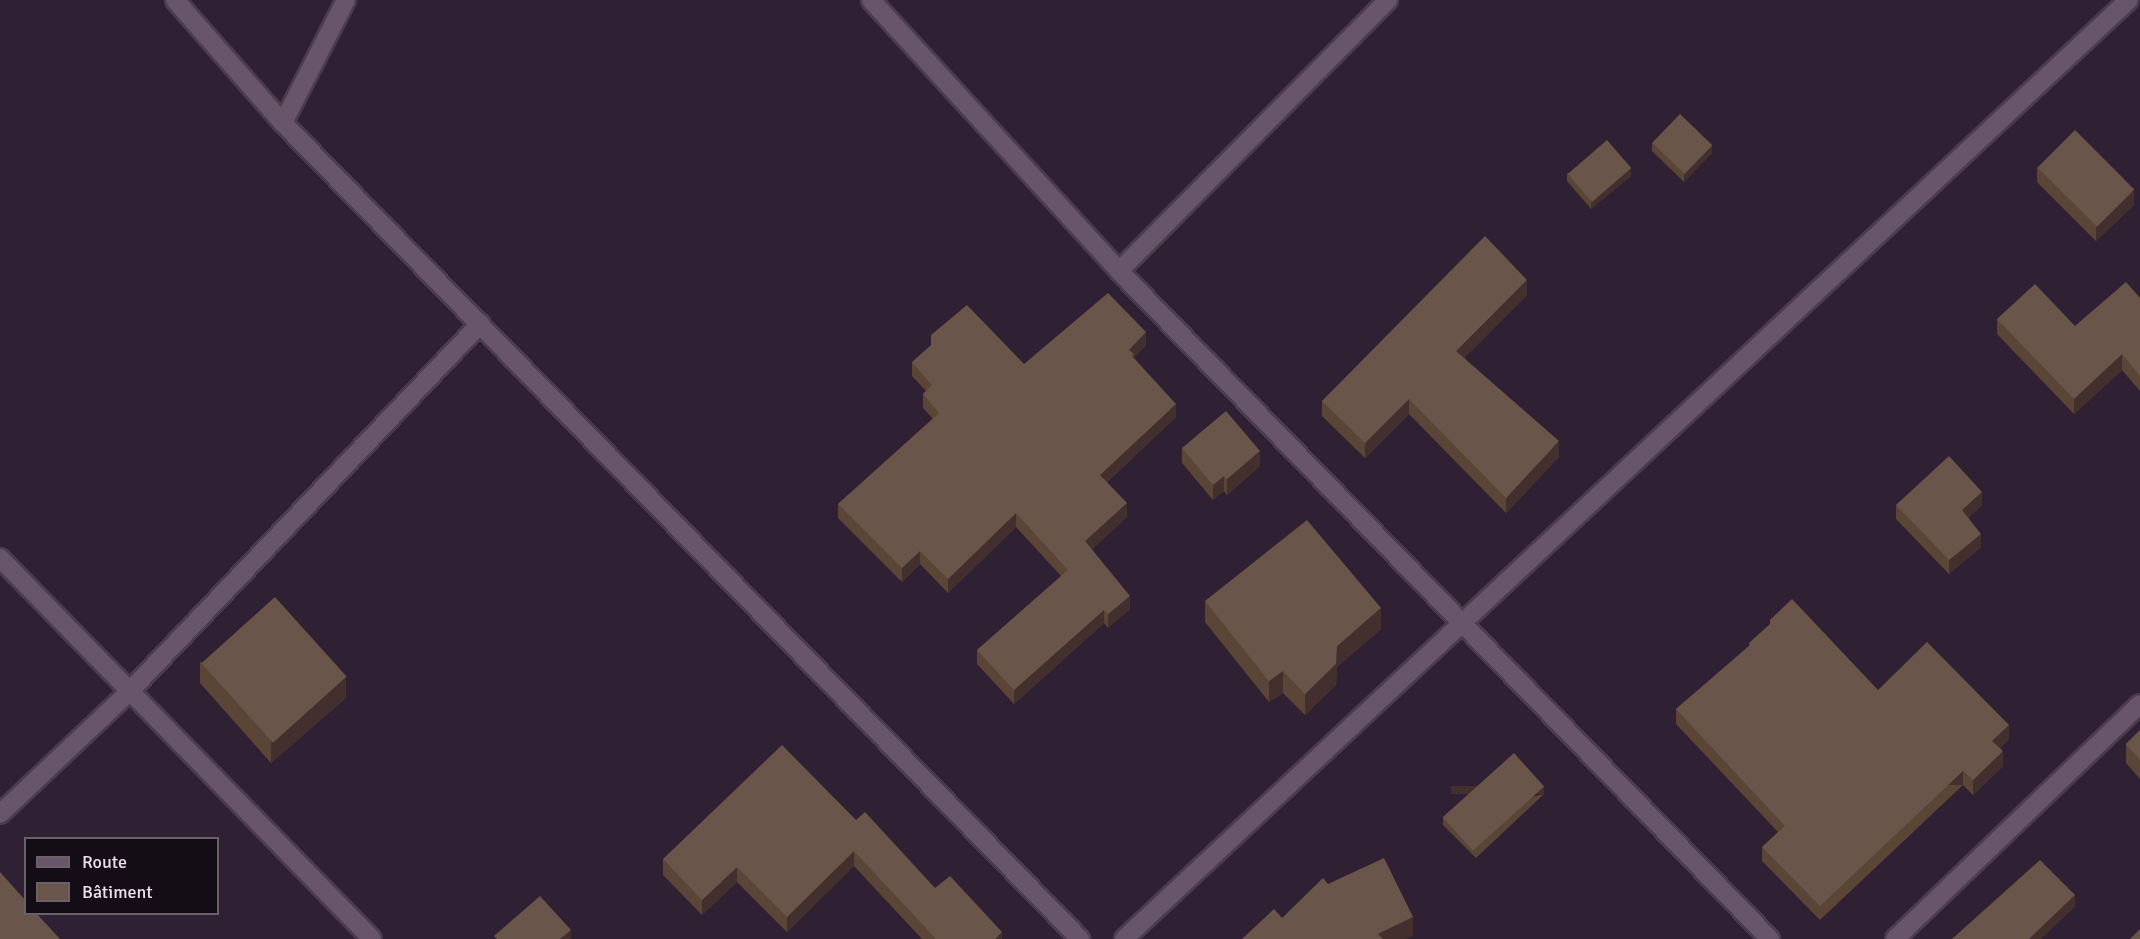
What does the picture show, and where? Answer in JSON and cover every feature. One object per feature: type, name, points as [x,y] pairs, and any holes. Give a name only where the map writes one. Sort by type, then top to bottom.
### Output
[{"type":"street","points":[[175,0],[283,123],[1080,939]]},
{"type":"street","points":[[283,123],[346,0]]},
{"type":"street","points":[[871,0],[1119,271],[1770,939]]},
{"type":"street","points":[[1119,271],[1388,0]]},
{"type":"street","points":[[1124,939],[2128,0]]},
{"type":"street","points":[[0,814],[129,692],[480,324]]},
{"type":"street","points":[[0,558],[372,939]]},
{"type":"street","points":[[1895,939],[2140,704]]},
{"type":"building","points":[[1680,114],[1712,145],[1685,174],[1652,143]]},
{"type":"building","points":[[2075,130],[2134,189],[2097,227],[2038,167]]},
{"type":"building","points":[[1607,140],[1631,168],[1592,202],[1568,174]]},
{"type":"building","points":[[1485,236],[1527,280],[1456,351],[1559,441],[1506,498],[1409,399],[1365,443],[1322,401]]},
{"type":"building","points":[[2126,282],[2140,298],[2140,376],[2122,354],[2074,399],[1997,319],[2035,284],[2075,326]]},
{"type":"building","points":[[1108,293],[1146,332],[1129,350],[1134,354],[1132,356],[1176,404],[1100,475],[1127,503],[1085,541],[1130,596],[1108,614],[1104,610],[1014,690],[977,650],[1068,570],[1016,513],[948,579],[920,551],[902,568],[838,504],[939,413],[923,394],[932,385],[912,362],[931,345],[931,335],[967,305],[1024,364]]},
{"type":"building","points":[[1226,411],[1260,451],[1227,479],[1224,476],[1213,485],[1182,448]]},
{"type":"building","points":[[1949,456],[1982,492],[1962,510],[1981,534],[1949,560],[1896,505]]},
{"type":"building","points":[[1307,520],[1381,608],[1337,646],[1336,664],[1305,694],[1283,671],[1269,681],[1205,601]]},
{"type":"building","points":[[275,597],[347,677],[273,743],[201,663]]},
{"type":"building","points":[[1792,599],[1878,690],[1927,642],[2009,725],[1992,741],[2003,751],[1973,780],[1963,771],[1820,906],[1762,847],[1785,826],[1676,709],[1750,645],[1749,643],[1770,624],[1770,620]]},
{"type":"building","points":[[2140,730],[2140,760],[2126,744]]},
{"type":"building","points":[[782,745],[856,820],[865,812],[935,888],[950,876],[1002,932],[995,939],[936,939],[854,851],[787,917],[737,867],[702,900],[663,859]]},
{"type":"building","points":[[1514,753],[1544,786],[1473,851],[1443,817]]},
{"type":"building","points":[[1384,858],[1413,917],[1378,934],[1383,939],[1242,939],[1274,909],[1282,918],[1323,878],[1328,884]]},
{"type":"building","points":[[2040,860],[2075,895],[2029,939],[1952,939]]},
{"type":"building","points":[[0,872],[24,899],[24,915],[38,915],[60,939],[0,939]]},
{"type":"building","points":[[540,896],[571,930],[560,939],[497,939],[494,936]]},
{"type":"building","points":[[2140,929],[2140,939],[2130,939]]}]
